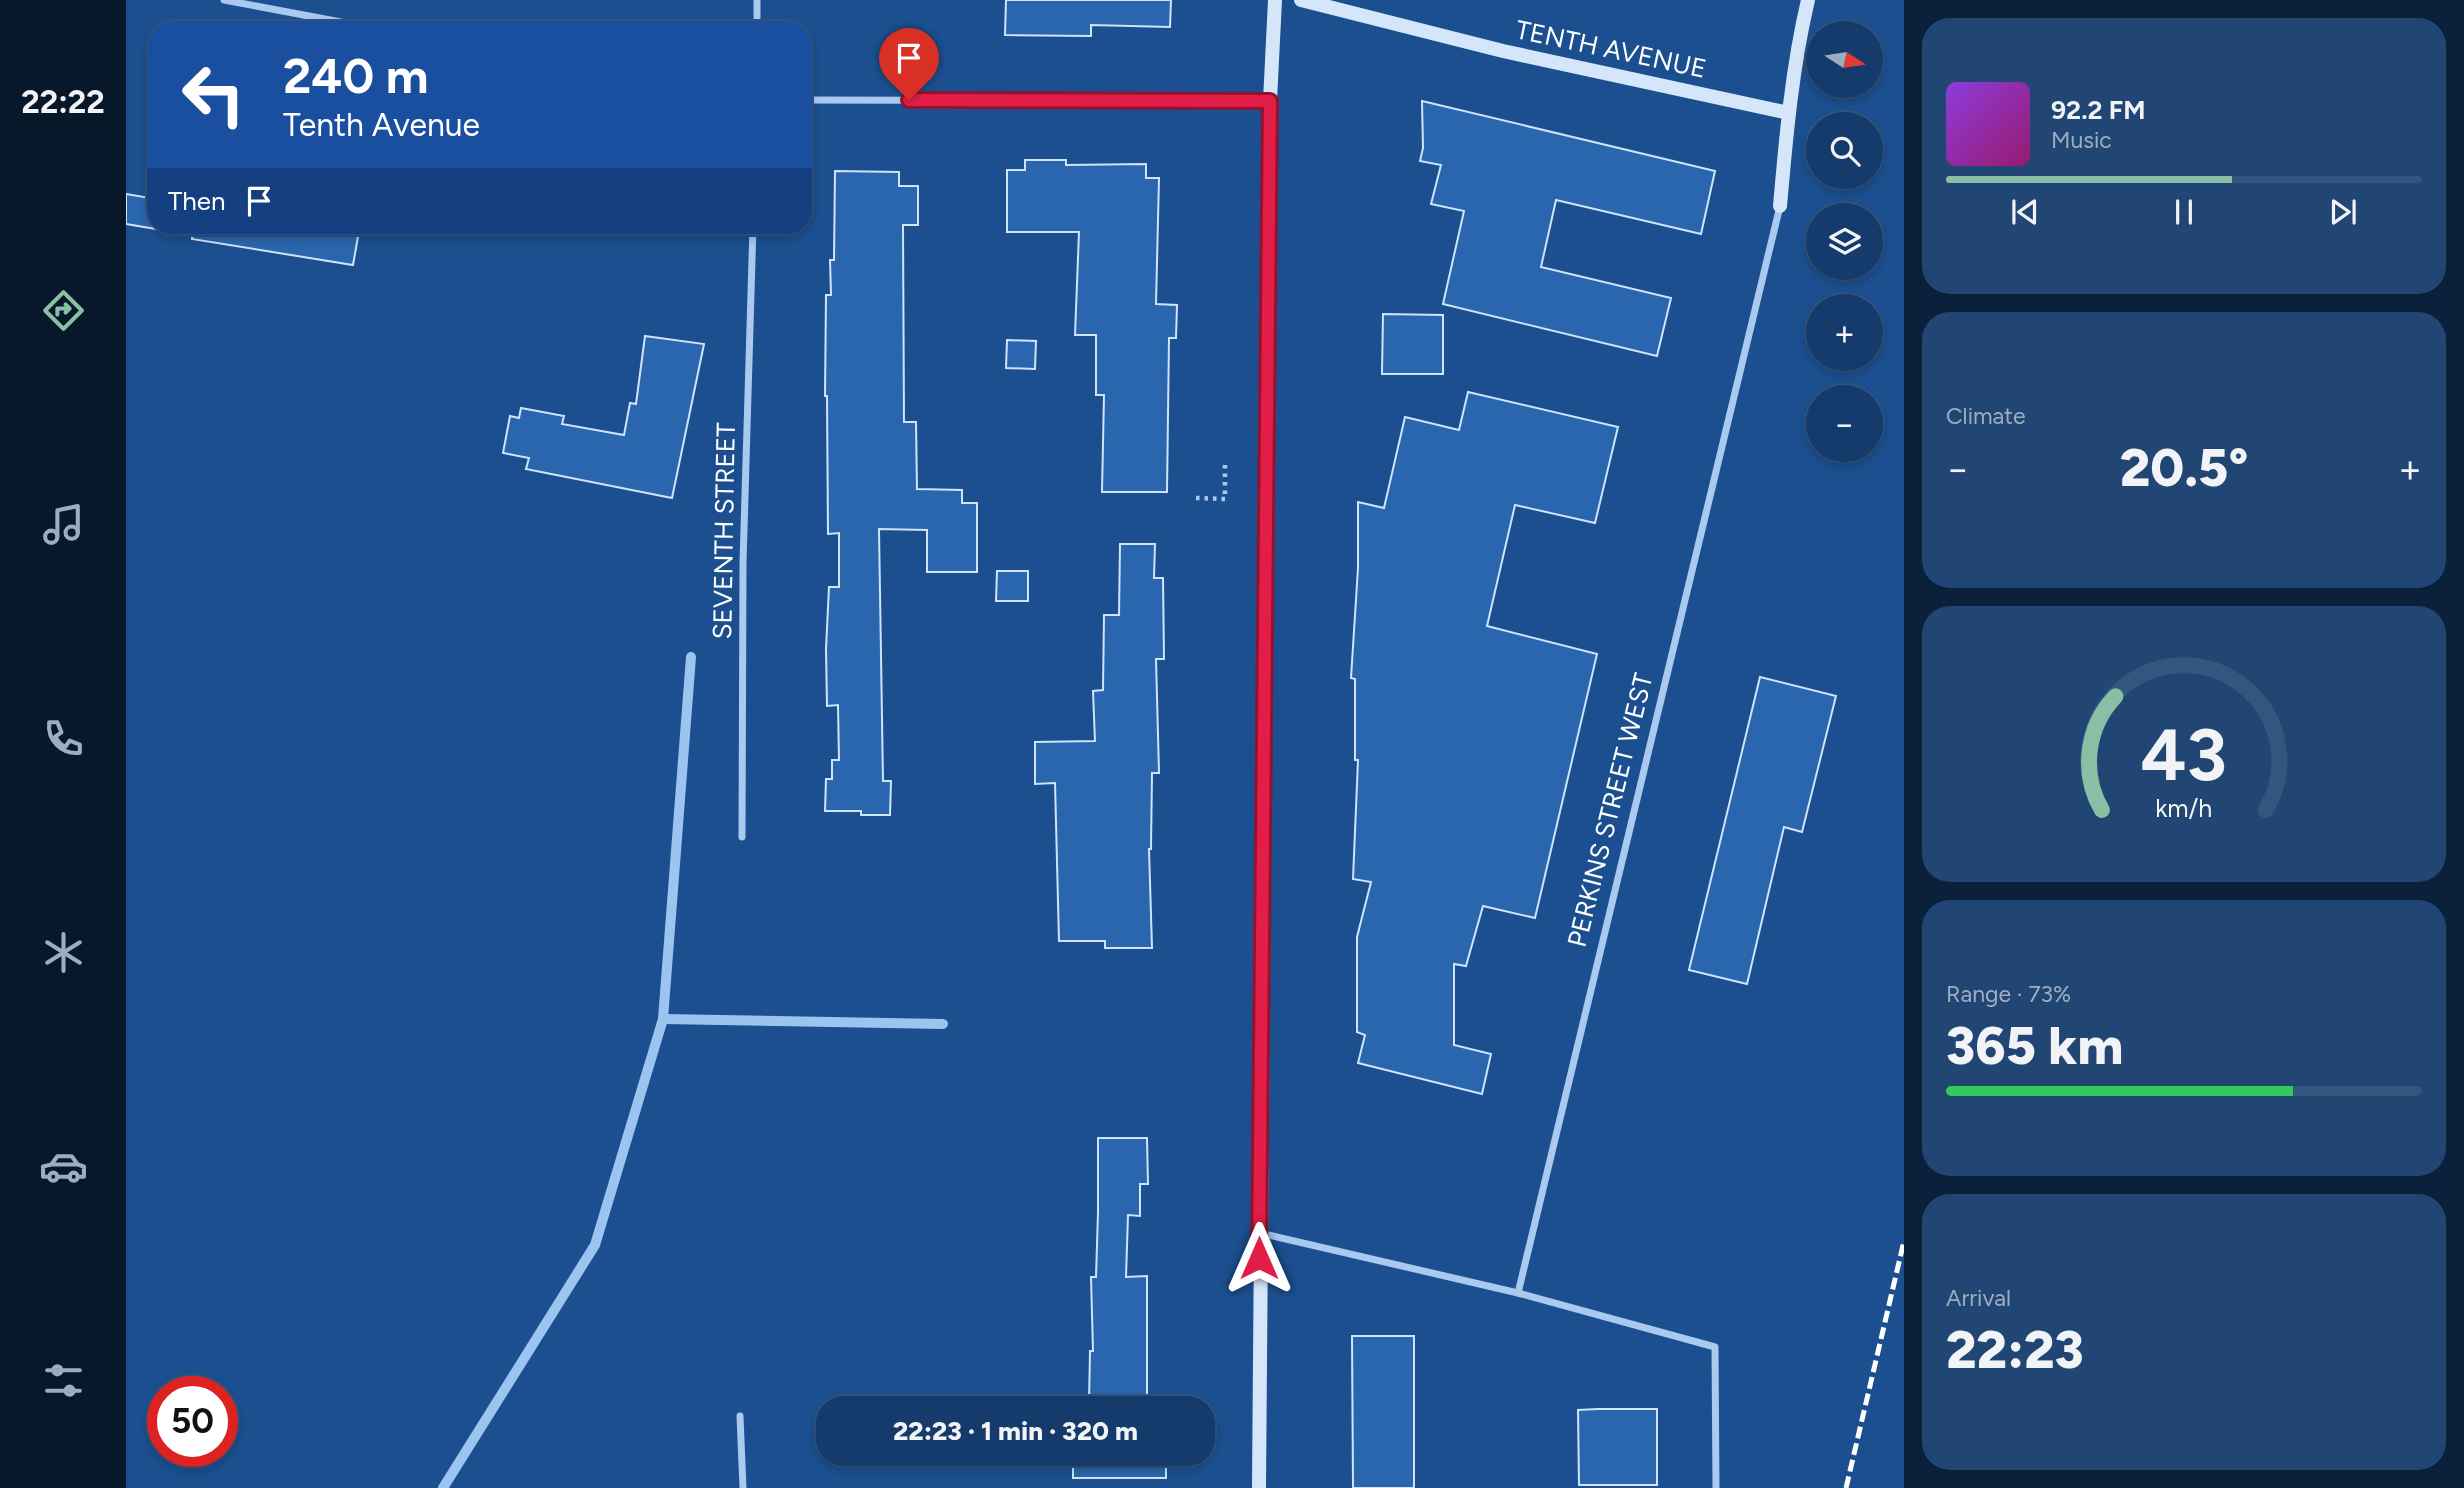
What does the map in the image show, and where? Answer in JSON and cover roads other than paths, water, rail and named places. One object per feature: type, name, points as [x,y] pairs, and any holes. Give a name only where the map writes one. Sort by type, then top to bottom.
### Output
[{"type":"main road","points":[[1259,1488],[1270,101],[1275,0]]},
{"type":"main road","name":"TENTH AVENUE","points":[[1301,0],[1503,51],[1789,113]]},
{"type":"main road","name":"PERKINS STREET WEST","points":[[1780,206],[1799,38],[1808,0]]},
{"type":"street","points":[[224,0],[335,21]]},
{"type":"street","points":[[757,21],[758,0]]},
{"type":"street","points":[[812,100],[1270,101]]},
{"type":"street","name":"PERKINS STREET WEST","points":[[1518,1293],[1780,206]]},
{"type":"street","name":"SEVENTH STREET","points":[[742,837],[743,564],[753,235]]},
{"type":"street","points":[[1259,1233],[1518,1293],[1715,1347],[1716,1488]]},
{"type":"street","points":[[740,1416],[743,1488]]},
{"type":"waterway","points":[[443,1488],[595,1245],[663,1019],[691,657]]},
{"type":"waterway","points":[[663,1019],[943,1024]]},
{"type":"railway","points":[[1846,1488],[1904,1241]]}]
